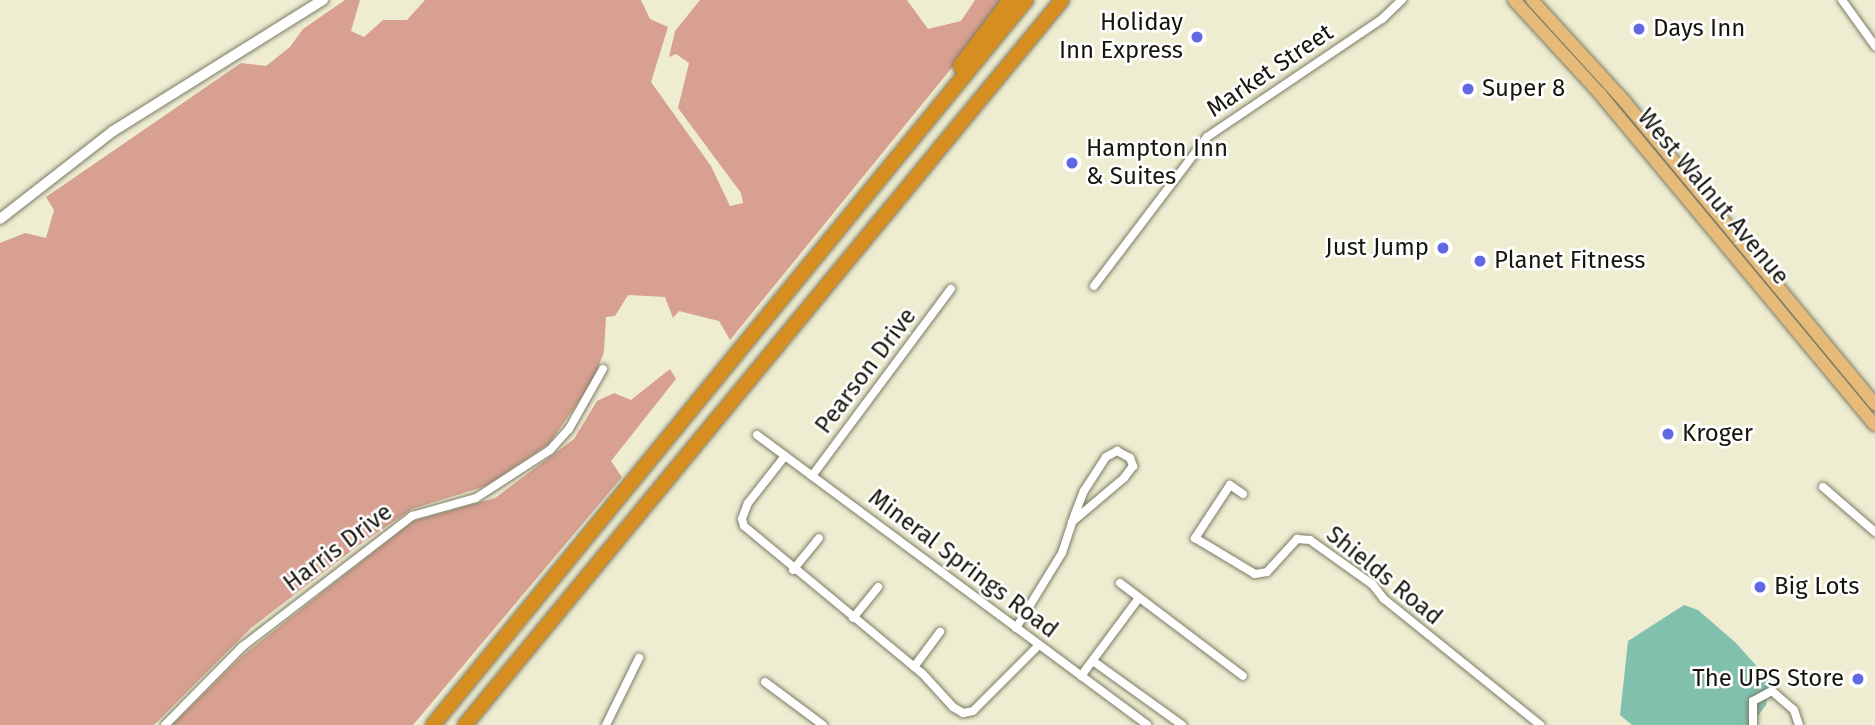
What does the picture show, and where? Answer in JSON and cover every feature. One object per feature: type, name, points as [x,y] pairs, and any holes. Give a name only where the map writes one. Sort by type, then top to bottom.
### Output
[{"type":"highway","points":[[914,135],[1010,0]]},
{"type":"highway","points":[[433,725],[707,395],[914,135],[1027,0]]},
{"type":"highway","points":[[465,725],[1062,0]]},
{"type":"highway","points":[[1040,26],[1073,0]]},
{"type":"main road","name":"West Walnut Avenue","points":[[1514,0],[1604,89],[1875,404]]},
{"type":"main road","name":"West Walnut Avenue","points":[[1532,0],[1875,425]]},
{"type":"street","points":[[0,219],[113,131],[204,70],[323,0]]},
{"type":"street","name":"Market Street","points":[[1094,286],[1207,137],[1382,19],[1402,0]]},
{"type":"street","points":[[1842,0],[1875,46]]},
{"type":"street","name":"Pearson Drive","points":[[812,476],[951,289]]},
{"type":"street","name":"Harris Drive","points":[[165,725],[242,647],[412,516],[475,498],[550,450],[569,429],[603,369]]},
{"type":"street","name":"Mineral Springs Road","points":[[757,435],[1147,725]]},
{"type":"street","points":[[1016,628],[1062,553],[1072,522],[1084,491],[1106,457],[1117,451],[1130,458],[1133,466],[1124,478],[1072,522]]},
{"type":"street","points":[[785,456],[748,503],[742,519],[754,537],[914,667],[953,707],[968,714],[1039,645]]},
{"type":"street","name":"Shields Road","points":[[1243,494],[1230,485],[1195,538],[1255,574],[1267,572],[1297,539],[1310,540],[1373,585],[1384,599],[1539,725]]},
{"type":"street","points":[[1823,487],[1875,532]]},
{"type":"street","points":[[793,569],[819,538]]},
{"type":"street","points":[[1120,583],[1243,676]]},
{"type":"street","points":[[853,618],[878,587]]},
{"type":"street","points":[[1081,676],[1139,598]]},
{"type":"street","points":[[914,667],[940,632]]},
{"type":"street","points":[[606,725],[639,657]]},
{"type":"street","points":[[1093,661],[1170,722],[1182,725]]},
{"type":"street","points":[[765,682],[823,725]]},
{"type":"street","points":[[1752,725],[1753,701],[1772,691],[1794,710],[1799,725]]},
{"type":"shaded area","points":[[345,0],[360,0],[351,31],[364,37],[383,20],[407,20],[425,0],[641,0],[650,19],[668,27],[651,82],[711,166],[730,206],[743,203],[741,193],[678,108],[689,63],[676,54],[669,57],[675,31],[700,0],[907,0],[928,29],[961,21],[975,0],[1007,0],[730,340],[719,321],[679,311],[673,318],[665,297],[628,295],[615,316],[606,317],[604,352],[593,381],[549,444],[486,486],[412,509],[359,545],[251,628],[154,725],[0,725],[0,243],[25,233],[46,238],[54,210],[46,197],[241,63],[266,66],[290,47],[303,29]]},
{"type":"shaded area","points":[[670,369],[676,379],[611,461],[622,477],[413,725],[172,725],[242,656],[413,521],[495,498],[574,439],[597,401],[614,393],[631,400]]},
{"type":"water","points":[[1684,605],[1698,610],[1736,643],[1769,680],[1766,705],[1751,725],[1632,725],[1620,715],[1628,641]]},
{"type":"place","name":"Days Inn","points":[[1639,29]]},
{"type":"place","name":"Holiday Inn Express","points":[[1197,37]]},
{"type":"place","name":"Super 8","points":[[1468,89]]},
{"type":"place","name":"Hampton Inn & Suites","points":[[1072,163]]},
{"type":"place","name":"Just Jump","points":[[1443,248]]},
{"type":"place","name":"Planet Fitness","points":[[1480,261]]},
{"type":"place","name":"Kroger","points":[[1668,434]]},
{"type":"place","name":"Big Lots","points":[[1760,587]]},
{"type":"place","name":"The UPS Store","points":[[1858,679]]}]
